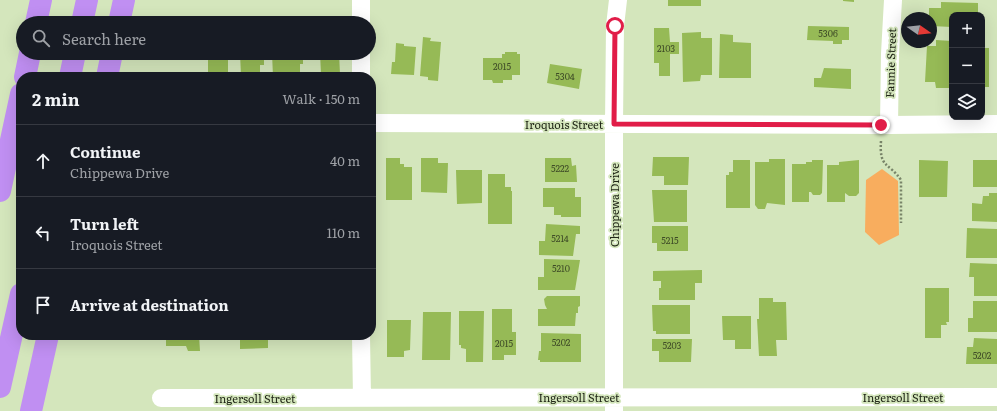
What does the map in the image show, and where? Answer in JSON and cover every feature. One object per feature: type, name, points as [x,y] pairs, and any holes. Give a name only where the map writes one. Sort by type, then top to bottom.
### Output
[{"type":"highway","points":[[38,16],[41,0]]},
{"type":"highway","points":[[84,16],[87,0]]},
{"type":"highway","points":[[121,16],[124,0]]},
{"type":"highway","points":[[26,72],[29,60]]},
{"type":"highway","points":[[71,72],[74,60]]},
{"type":"highway","points":[[108,72],[111,60]]},
{"type":"highway","points":[[0,191],[16,117]]},
{"type":"highway","points":[[0,387],[16,316]]},
{"type":"highway","points":[[31,411],[47,340]]},
{"type":"street","points":[[361,0],[361,16]]},
{"type":"street","name":"Chippewa Drive","points":[[614,404],[614,124],[615,26],[618,0]]},
{"type":"street","name":"Fannie Street","points":[[885,125],[893,0]]},
{"type":"street","points":[[361,60],[361,72]]},
{"type":"street","name":"Iroquois Street","points":[[376,123],[997,124]]},
{"type":"street","points":[[361,340],[362,398]]},
{"type":"street","name":"Ingersoll Street","points":[[161,398],[362,398],[614,404],[889,404],[997,397]]},
{"type":"path","points":[[885,125],[880,151],[882,160],[900,180],[900,223]]},
{"type":"shaded area","points":[[882,169],[898,181],[899,235],[879,245],[865,232],[866,180]]},
{"type":"building","points":[[668,0],[701,0],[701,6],[668,6]]},
{"type":"building","points":[[854,0],[854,2],[843,1]]},
{"type":"building","points":[[941,2],[978,3],[978,12],[949,12],[949,27],[937,26],[937,12],[929,12],[929,8],[941,8]]},
{"type":"building","points":[[808,26],[849,27],[849,40],[842,40],[842,44],[833,44],[833,41],[807,40]]},
{"type":"building","points":[[654,28],[669,28],[670,42],[679,42],[679,54],[670,54],[670,76],[659,76],[659,63],[654,63]]},
{"type":"building","points":[[701,32],[701,38],[712,38],[712,75],[701,75],[700,81],[683,82],[682,33]]},
{"type":"building","points":[[720,34],[733,35],[733,42],[751,43],[751,78],[719,78]]},
{"type":"building","points":[[423,37],[431,38],[430,41],[441,42],[438,81],[428,80],[428,77],[420,76]]},
{"type":"building","points":[[937,40],[949,41],[949,88],[936,88],[935,82],[925,82],[927,48],[937,48]]},
{"type":"building","points":[[396,43],[404,44],[404,46],[416,47],[414,75],[391,74],[392,62],[395,62]]},
{"type":"building","points":[[985,48],[989,48],[989,87],[985,87]]},
{"type":"building","points":[[505,52],[517,52],[517,54],[520,54],[520,75],[512,75],[512,80],[503,80],[503,83],[493,83],[492,80],[483,80],[483,58],[502,58],[502,54],[505,54]]},
{"type":"building","points":[[208,60],[228,60],[228,72],[208,72]]},
{"type":"building","points":[[240,60],[264,60],[264,65],[260,65],[260,72],[241,72]]},
{"type":"building","points":[[272,60],[303,60],[303,64],[300,64],[300,72],[273,72]]},
{"type":"building","points":[[320,60],[339,60],[340,72],[321,72]]},
{"type":"building","points":[[550,64],[582,69],[579,89],[547,83]]},
{"type":"building","points":[[824,68],[851,69],[851,89],[814,87],[814,78],[821,78]]},
{"type":"building","points":[[653,157],[689,157],[688,185],[664,185],[664,176],[652,176]]},
{"type":"building","points":[[386,158],[400,158],[400,164],[404,164],[404,167],[412,167],[412,200],[386,200]]},
{"type":"building","points":[[421,158],[438,158],[438,163],[448,163],[447,193],[421,192]]},
{"type":"building","points":[[545,158],[571,158],[572,166],[576,165],[577,182],[545,182]]},
{"type":"building","points":[[769,159],[785,159],[785,205],[767,203],[765,209],[758,209],[755,205],[755,162],[769,162]]},
{"type":"building","points":[[733,160],[750,160],[750,208],[726,208],[726,175],[729,175],[729,172],[733,172]]},
{"type":"building","points":[[812,160],[823,160],[822,193],[820,195],[813,195],[809,192],[809,202],[792,202],[792,164],[806,164],[806,162],[812,162]]},
{"type":"building","points":[[859,160],[859,193],[856,196],[849,196],[845,193],[845,202],[827,202],[827,165],[839,165],[839,162]]},
{"type":"building","points":[[919,160],[948,161],[947,197],[919,197]]},
{"type":"building","points":[[973,160],[997,160],[997,187],[973,187]]},
{"type":"building","points":[[456,170],[482,170],[482,203],[457,204]]},
{"type":"building","points":[[488,174],[505,174],[505,187],[511,187],[512,191],[512,224],[488,224]]},
{"type":"building","points":[[543,188],[575,188],[575,197],[581,197],[581,217],[561,217],[561,215],[554,215],[554,207],[543,207]]},
{"type":"building","points":[[652,190],[687,190],[687,222],[654,222]]},
{"type":"building","points":[[989,193],[997,193],[997,222],[972,221],[972,203],[982,204],[983,196],[989,196]]},
{"type":"building","points":[[546,224],[580,226],[580,234],[576,234],[573,256],[539,255],[539,241],[545,241]]},
{"type":"building","points":[[652,226],[688,226],[688,251],[657,251],[657,243],[652,243]]},
{"type":"building","points":[[967,228],[997,229],[997,258],[966,258]]},
{"type":"building","points":[[544,259],[580,260],[575,290],[538,290],[538,277],[544,277]]},
{"type":"building","points":[[970,263],[997,264],[997,296],[974,296],[974,277],[969,277]]},
{"type":"building","points":[[702,270],[702,283],[695,283],[695,300],[659,300],[659,288],[661,288],[661,281],[653,281],[653,271]]},
{"type":"building","points":[[925,288],[949,288],[949,322],[946,322],[947,325],[941,325],[941,338],[925,338]]},
{"type":"building","points":[[547,296],[580,296],[580,306],[578,307],[578,313],[576,313],[575,326],[538,326],[538,309],[547,309],[544,299]]},
{"type":"building","points":[[759,298],[773,298],[773,302],[786,302],[787,340],[776,340],[777,356],[759,356],[757,319],[759,319]]},
{"type":"building","points":[[973,301],[997,301],[997,332],[968,332],[968,318],[973,318]]},
{"type":"building","points":[[652,305],[690,305],[690,334],[656,334],[656,331],[653,331]]},
{"type":"building","points":[[492,309],[512,309],[512,332],[516,332],[516,355],[504,355],[504,360],[492,360]]},
{"type":"building","points":[[459,311],[484,311],[483,362],[466,362],[466,349],[461,348],[461,345],[459,345]]},
{"type":"building","points":[[423,312],[451,312],[450,360],[422,360]]},
{"type":"building","points":[[722,316],[751,316],[751,349],[735,349],[735,340],[723,340]]},
{"type":"building","points":[[387,320],[411,320],[410,350],[404,351],[404,357],[387,357]]},
{"type":"building","points":[[541,333],[581,334],[581,362],[540,362],[540,360],[538,360],[539,351],[541,351]]},
{"type":"building","points":[[974,338],[997,339],[997,364],[966,364],[967,347],[973,347]]},
{"type":"building","points":[[652,339],[692,339],[691,362],[659,362],[659,351],[652,351]]},
{"type":"building","points":[[166,340],[199,340],[200,351],[188,351],[186,346],[166,346]]},
{"type":"building","points":[[240,340],[268,340],[268,348],[240,349]]},
{"type":"route","points":[[615,26],[614,124],[881,125]]}]
